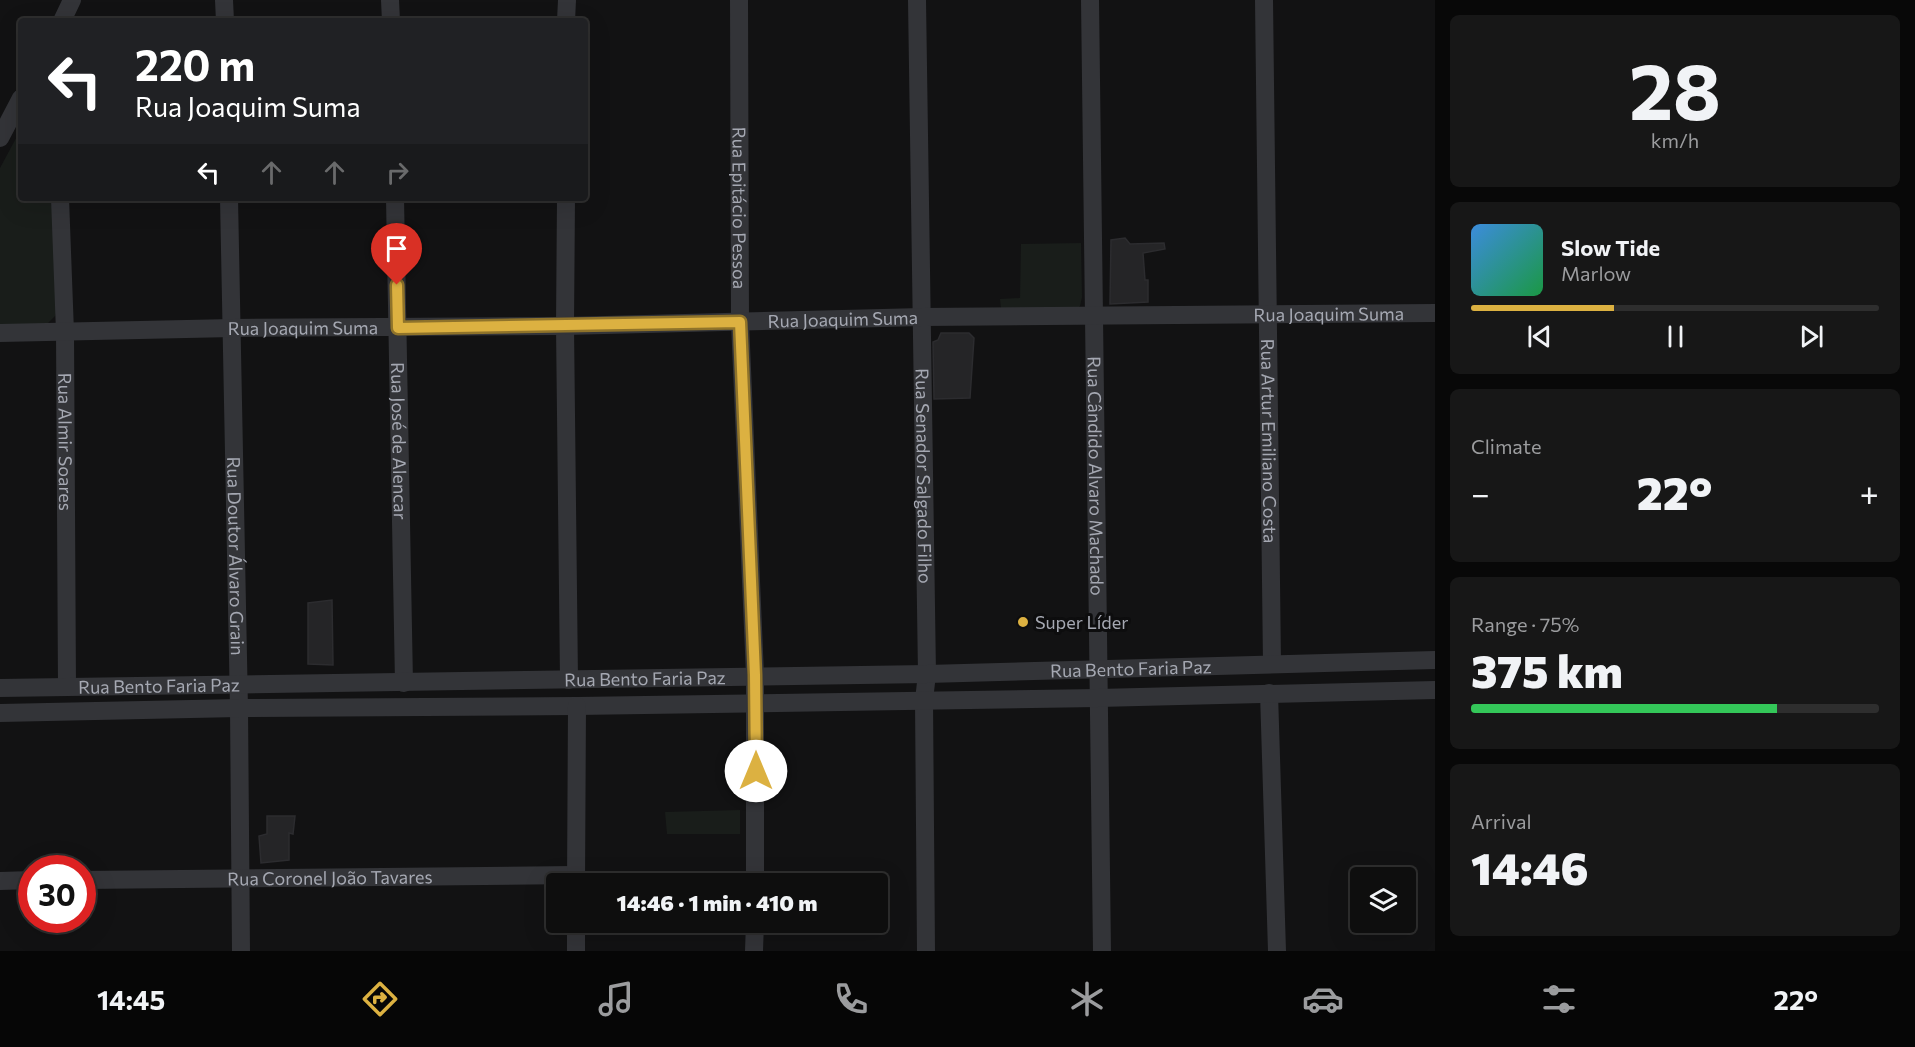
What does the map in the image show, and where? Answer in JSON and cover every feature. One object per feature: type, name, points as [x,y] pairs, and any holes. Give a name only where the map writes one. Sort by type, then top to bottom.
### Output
[{"type":"street","points":[[63,18],[72,0]]},
{"type":"street","points":[[224,0],[225,18]]},
{"type":"street","points":[[390,0],[391,18]]},
{"type":"street","points":[[566,18],[567,0]]},
{"type":"street","name":"Rua Epitácio Pessoa","points":[[739,0],[740,322],[756,703],[755,873]]},
{"type":"street","name":"Rua Senador Salgado Filho","points":[[917,0],[927,674],[924,700],[926,951]]},
{"type":"street","name":"Rua Cândido Alvaro Machado","points":[[1090,0],[1102,951]]},
{"type":"street","name":"Rua Artur Emiliano Costa","points":[[1264,0],[1272,664]]},
{"type":"street","points":[[0,138],[18,104]]},
{"type":"street","name":"Rua Almir Soares","points":[[60,201],[64,332],[66,687]]},
{"type":"street","name":"Rua Doutor Álvaro Grain","points":[[229,201],[239,684],[241,951]]},
{"type":"street","name":"Rua José de Alencar","points":[[395,201],[404,682]]},
{"type":"street","points":[[566,201],[569,680]]},
{"type":"street","name":"Rua Joaquim Suma","points":[[0,333],[233,328],[565,326],[922,317],[1435,313]]},
{"type":"street","name":"Rua Bento Faria Paz","points":[[0,688],[927,674],[1435,660]]},
{"type":"street","name":"Rua Bento Faria Paz","points":[[0,713],[1098,698],[1435,690]]},
{"type":"street","points":[[1269,693],[1277,951]]},
{"type":"street","points":[[576,873],[577,706]]},
{"type":"street","name":"Rua Coronel João Tavares","points":[[96,880],[240,877],[546,880]]},
{"type":"street","points":[[0,881],[18,880]]},
{"type":"street","points":[[576,933],[576,951]]},
{"type":"street","points":[[754,933],[754,951]]},
{"type":"shaded area","points":[[18,135],[18,201],[55,201],[57,310],[55,316],[47,324],[0,326],[0,168]]},
{"type":"shaded area","points":[[1081,243],[1082,297],[1077,309],[1001,308],[1000,299],[1020,298],[1021,244]]},
{"type":"shaded area","points":[[740,810],[740,834],[667,834],[665,812]]},
{"type":"building","points":[[1125,238],[1130,244],[1164,243],[1165,249],[1143,253],[1145,280],[1148,280],[1148,302],[1110,304],[1111,240]]},
{"type":"building","points":[[941,333],[969,333],[974,338],[970,398],[934,399],[933,342],[938,340]]},
{"type":"building","points":[[332,600],[333,665],[308,664],[308,603]]},
{"type":"building","points":[[267,816],[295,816],[293,834],[289,833],[289,860],[261,863],[259,836],[267,834]]},
{"type":"place","name":"Super Líder","points":[[1023,622]]},
{"type":"route","points":[[397,285],[398,328],[740,322],[756,703],[756,771]]}]
